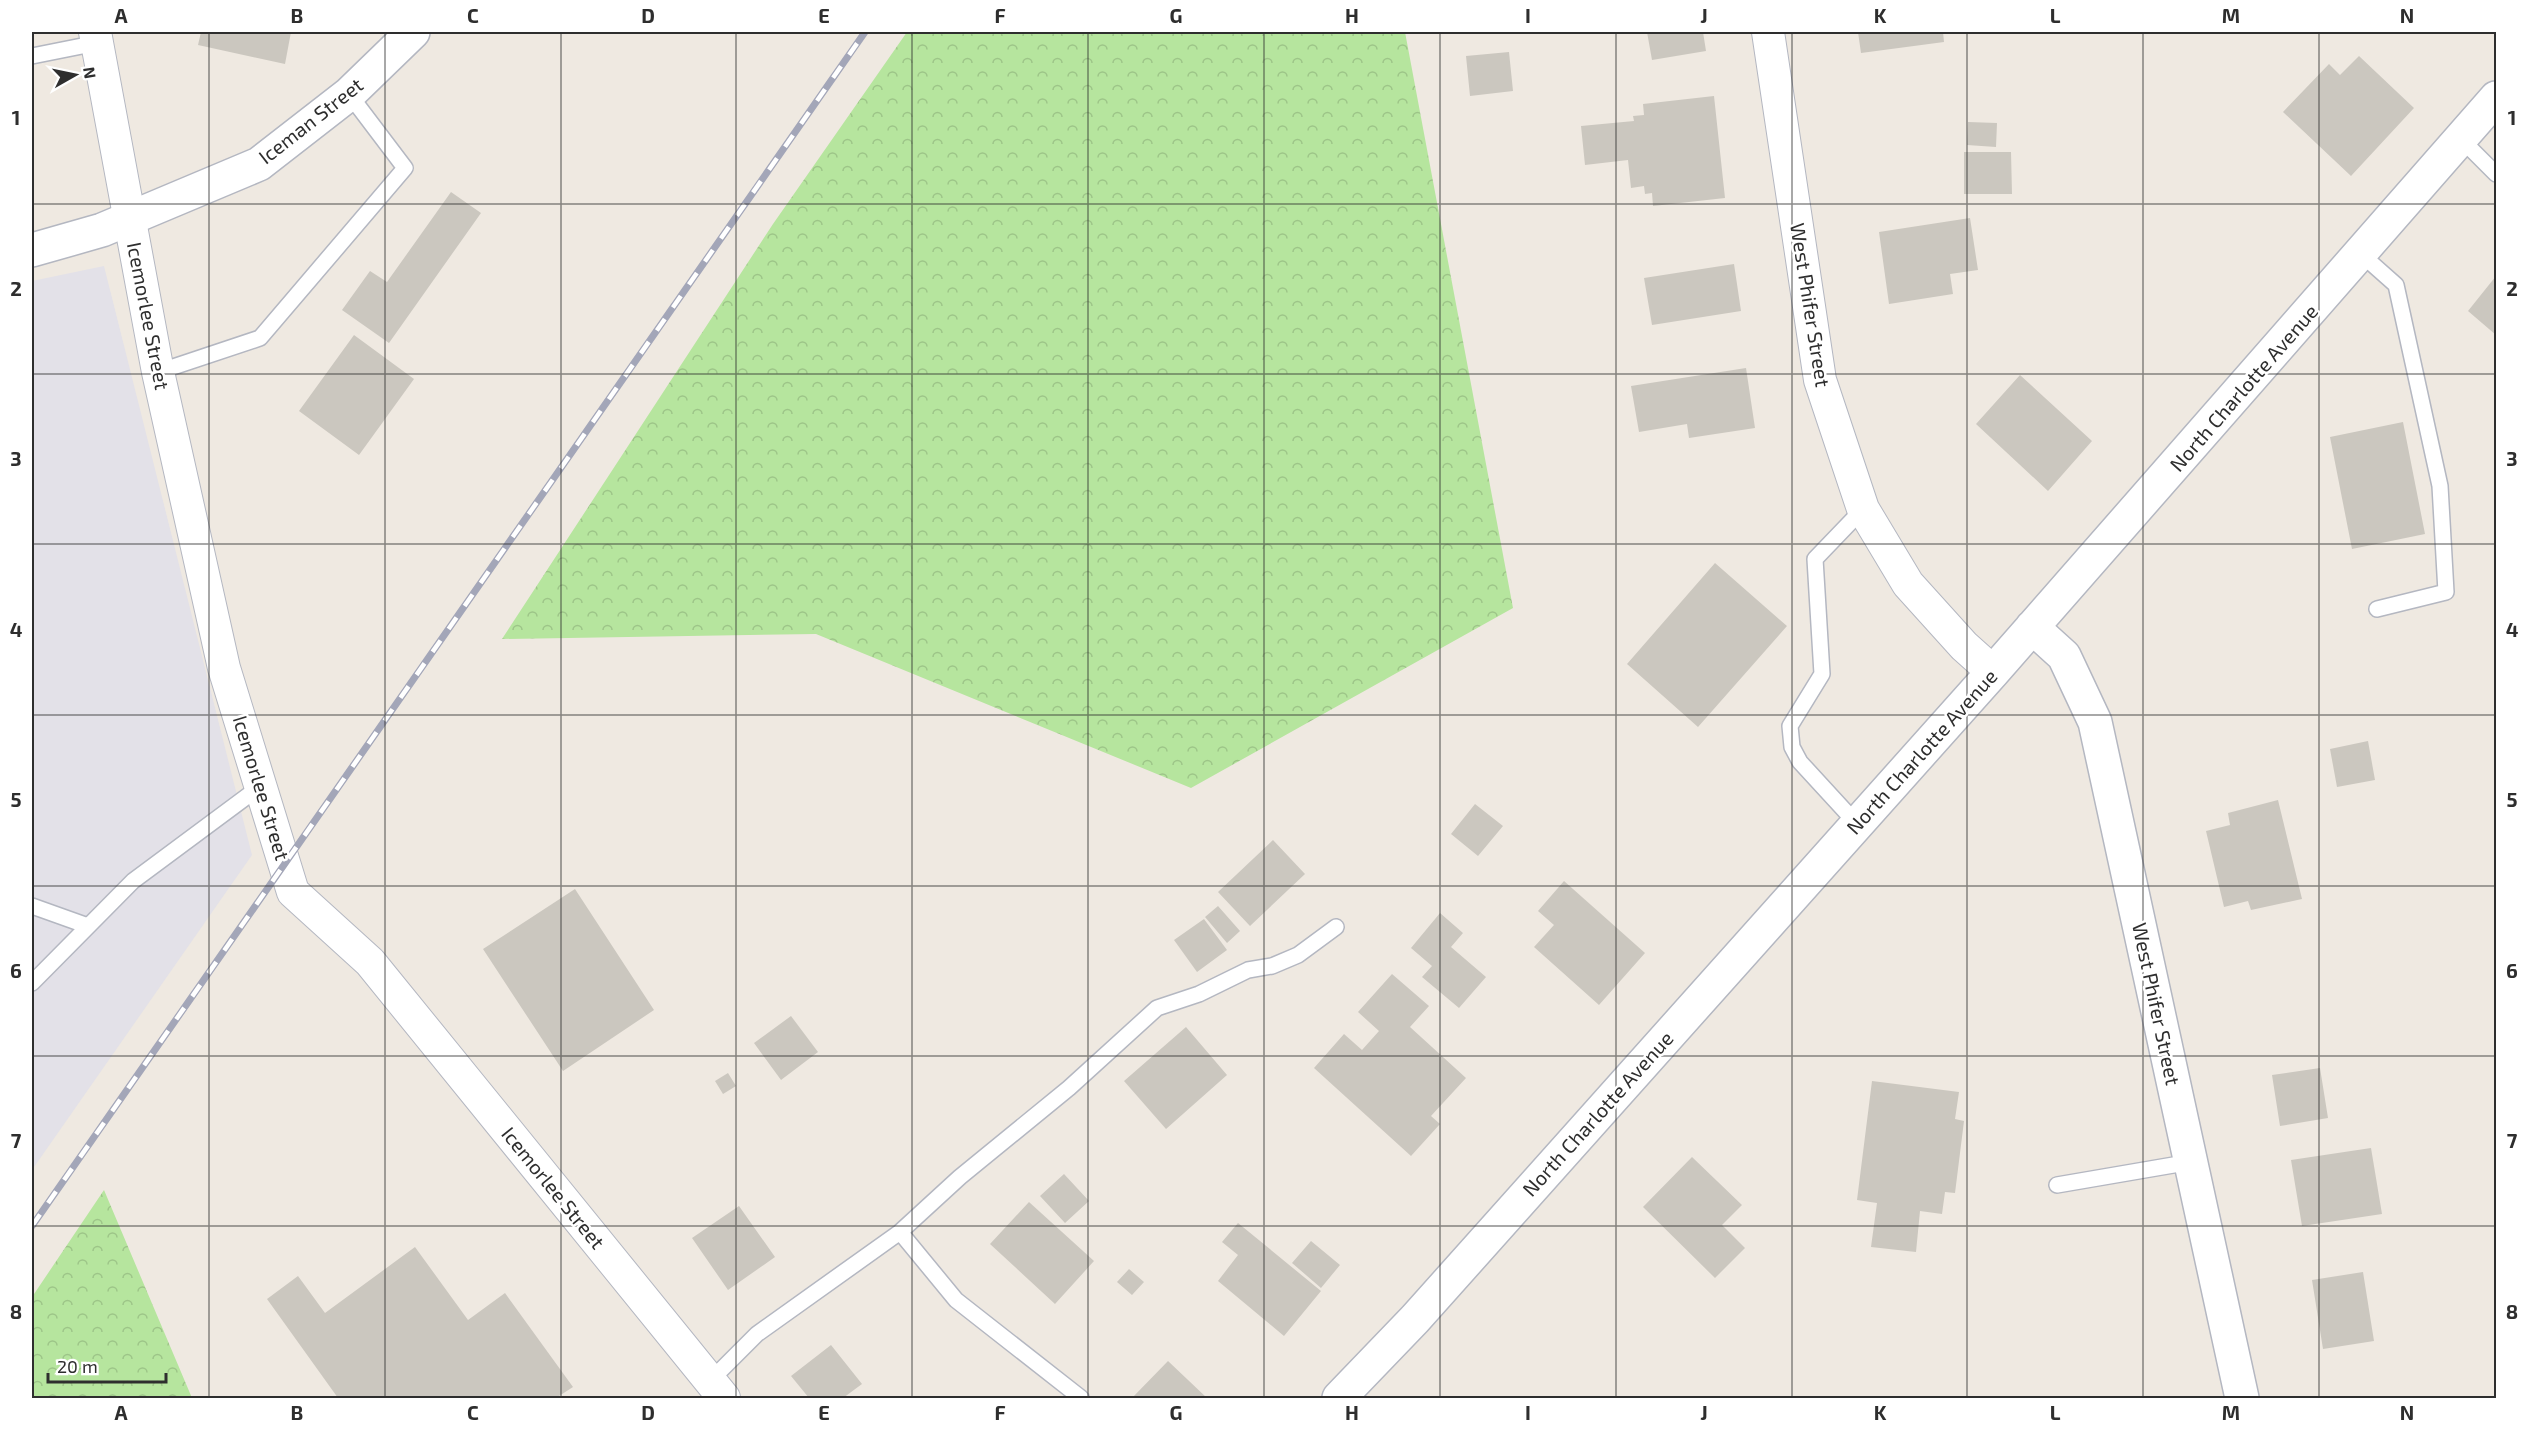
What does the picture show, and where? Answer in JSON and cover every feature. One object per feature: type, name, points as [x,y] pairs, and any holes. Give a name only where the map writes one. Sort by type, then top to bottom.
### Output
[{"type":"main road","name":"Iceman Street","points":[[32,250],[102,230],[259,164],[350,94],[413,32]]},
{"type":"main road","name":"North Charlotte Avenue","points":[[1340,1398],[1415,1319],[1994,672],[2496,98]]},
{"type":"main road","name":"West Phifer Street","points":[[2032,627],[2064,656],[2095,722],[2242,1398]]},
{"type":"street","name":"West Phifer Street","points":[[1768,32],[1820,380],[1863,509],[1908,584],[1964,646],[1994,672]]},
{"type":"street","name":"Icemorlee Street","points":[[96,38],[158,372],[224,668],[293,892],[370,962],[717,1390]]},
{"type":"lane","points":[[32,56],[96,38]]},
{"type":"lane","points":[[158,372],[260,338],[405,168],[350,94]]},
{"type":"lane","points":[[2460,138],[2496,174]]},
{"type":"lane","points":[[2361,254],[2396,285],[2440,486],[2446,592],[2377,609]]},
{"type":"lane","points":[[1857,824],[1800,762],[1792,747],[1790,726],[1822,674],[1815,559],[1863,509]]},
{"type":"lane","points":[[32,983],[133,881],[261,786]]},
{"type":"lane","points":[[32,906],[88,926]]},
{"type":"lane","points":[[717,1390],[758,1334],[900,1232],[960,1177],[1069,1088],[1156,1008],[1199,994],[1248,970],[1272,966],[1298,954],[1336,927]]},
{"type":"lane","points":[[2057,1185],[2191,1162]]},
{"type":"lane","points":[[900,1232],[956,1300],[1081,1398]]},
{"type":"shaded area","points":[[104,266],[252,855],[32,1170],[32,281]]},
{"type":"green space","points":[[907,32],[1405,32],[1513,608],[1191,788],[816,634],[502,639],[773,224]]},
{"type":"green space","points":[[104,1190],[192,1398],[32,1398],[32,1297]]},
{"type":"building","points":[[201,32],[291,32],[285,64],[198,45]]},
{"type":"building","points":[[1647,32],[1703,32],[1706,51],[1652,60]]},
{"type":"building","points":[[1858,32],[1943,32],[1944,42],[1861,53]]},
{"type":"building","points":[[1509,52],[1513,91],[1470,96],[1466,56]]},
{"type":"building","points":[[2359,56],[2414,108],[2351,176],[2283,112],[2329,64],[2340,75]]},
{"type":"building","points":[[1714,96],[1725,198],[1653,206],[1652,193],[1645,194],[1644,186],[1631,188],[1628,160],[1585,165],[1581,126],[1634,121],[1633,116],[1644,115],[1643,104]]},
{"type":"building","points":[[1968,122],[1997,123],[1996,147],[1967,145]]},
{"type":"building","points":[[1964,152],[2011,152],[2012,194],[1964,194]]},
{"type":"building","points":[[451,192],[481,213],[389,343],[342,310],[370,271],[387,282]]},
{"type":"building","points":[[1970,218],[1978,270],[1950,274],[1953,294],[1889,304],[1879,232]]},
{"type":"building","points":[[1734,264],[1741,311],[1652,325],[1644,278]]},
{"type":"building","points":[[2496,276],[2496,335],[2468,311]]},
{"type":"building","points":[[354,335],[414,379],[359,455],[299,411]]},
{"type":"building","points":[[1746,368],[1755,428],[1689,438],[1687,424],[1639,432],[1631,386]]},
{"type":"building","points":[[2020,375],[2092,441],[2048,491],[1976,424]]},
{"type":"building","points":[[2403,422],[2425,534],[2352,549],[2330,437]]},
{"type":"building","points":[[1715,563],[1787,626],[1698,727],[1627,664]]},
{"type":"building","points":[[2368,741],[2375,780],[2337,787],[2330,749]]},
{"type":"building","points":[[2278,800],[2302,899],[2251,910],[2248,901],[2224,907],[2206,831],[2230,825],[2228,813]]},
{"type":"building","points":[[1475,804],[1503,826],[1478,856],[1451,834]]},
{"type":"building","points":[[1273,840],[1305,874],[1250,926],[1218,892]]},
{"type":"building","points":[[1564,881],[1645,953],[1599,1005],[1534,947],[1554,925],[1538,911]]},
{"type":"building","points":[[575,889],[654,1010],[563,1071],[483,949]]},
{"type":"building","points":[[1218,906],[1240,931],[1227,943],[1205,917]]},
{"type":"building","points":[[1440,913],[1463,933],[1451,947],[1486,977],[1459,1008],[1422,977],[1432,966],[1411,948]]},
{"type":"building","points":[[1204,919],[1227,950],[1197,972],[1174,940]]},
{"type":"building","points":[[1392,974],[1429,1006],[1410,1027],[1466,1078],[1431,1116],[1440,1124],[1411,1156],[1314,1068],[1344,1034],[1362,1050],[1379,1031],[1358,1012]]},
{"type":"building","points":[[791,1016],[818,1052],[781,1080],[754,1043]]},
{"type":"building","points":[[1186,1027],[1227,1075],[1166,1129],[1124,1081]]},
{"type":"building","points":[[2320,1068],[2328,1118],[2280,1126],[2272,1075]]},
{"type":"building","points":[[728,1073],[736,1086],[723,1094],[715,1081]]},
{"type":"building","points":[[1872,1081],[1959,1092],[1955,1119],[1964,1121],[1955,1193],[1945,1192],[1942,1214],[1920,1211],[1916,1252],[1871,1247],[1877,1203],[1857,1200]]},
{"type":"building","points":[[2371,1148],[2382,1214],[2302,1226],[2291,1160]]},
{"type":"building","points":[[1692,1157],[1742,1205],[1722,1225],[1745,1248],[1715,1278],[1643,1207]]},
{"type":"building","points":[[1064,1174],[1089,1201],[1065,1223],[1040,1196]]},
{"type":"building","points":[[1029,1202],[1094,1261],[1055,1304],[990,1244]]},
{"type":"building","points":[[739,1206],[775,1257],[728,1290],[692,1238]]},
{"type":"building","points":[[1238,1223],[1321,1291],[1284,1336],[1218,1281],[1238,1255],[1222,1242]]},
{"type":"building","points":[[1311,1241],[1340,1265],[1321,1288],[1292,1263]]},
{"type":"building","points":[[415,1247],[468,1320],[505,1293],[573,1387],[556,1398],[338,1398],[267,1299],[298,1276],[325,1313]]},
{"type":"building","points":[[1129,1269],[1144,1282],[1132,1295],[1117,1282]]},
{"type":"building","points":[[2363,1272],[2374,1341],[2323,1349],[2312,1280]]},
{"type":"building","points":[[831,1345],[862,1384],[843,1398],[809,1398],[791,1376]]},
{"type":"building","points":[[1168,1361],[1207,1398],[1132,1398]]},
{"type":"railway","points":[[32,1226],[865,32]]}]
